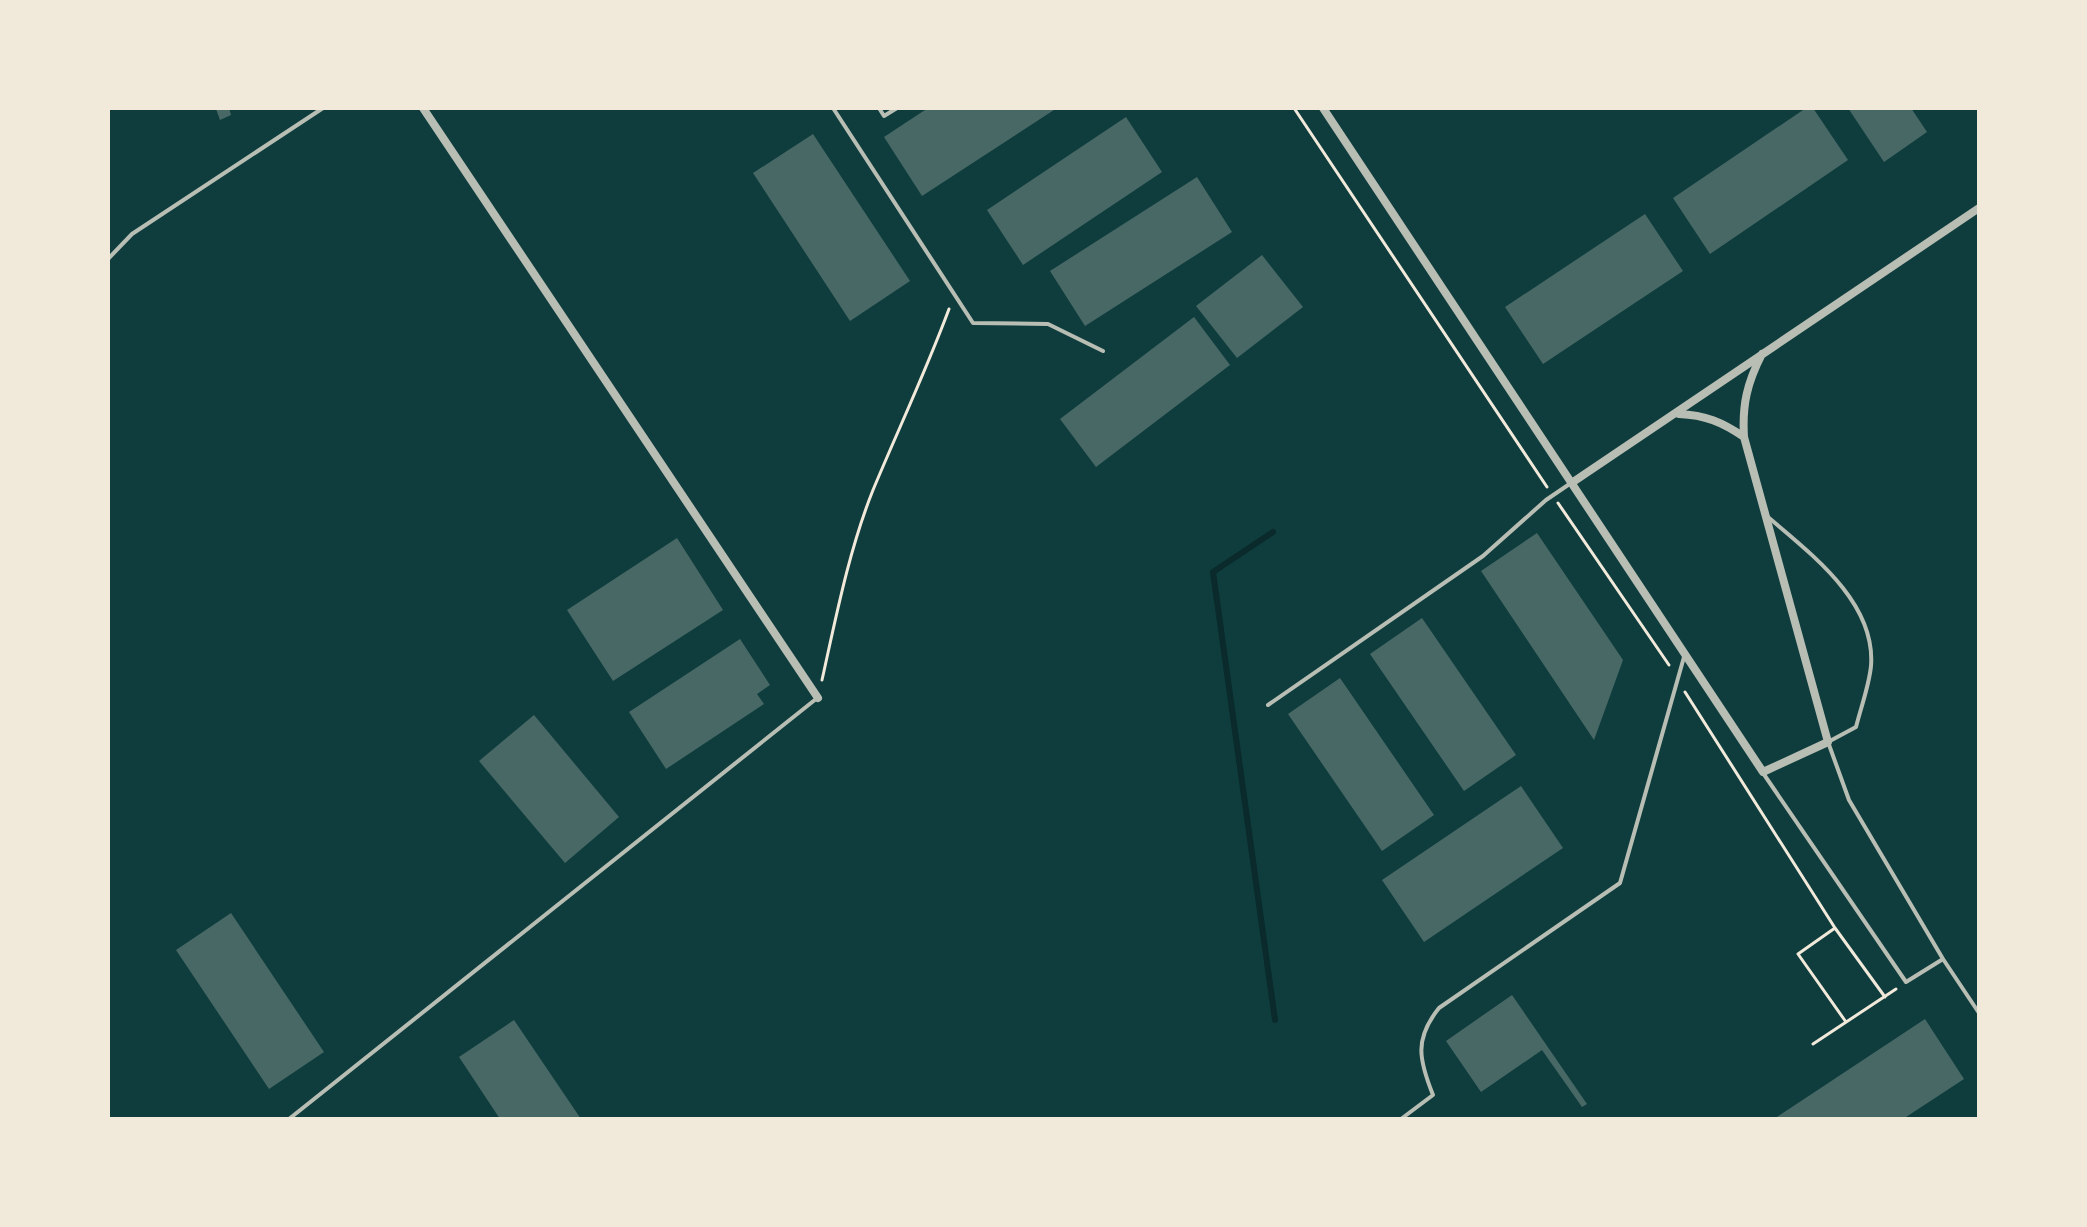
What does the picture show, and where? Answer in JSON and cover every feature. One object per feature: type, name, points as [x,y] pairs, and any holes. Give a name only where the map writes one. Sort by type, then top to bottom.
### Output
[{"type":"street","points":[[423,108],[818,698]]},
{"type":"street","points":[[1323,108],[1763,772],[1828,742],[1744,437],[1742,409],[1748,381],[1762,354]]},
{"type":"street","points":[[1573,482],[1979,208]]},
{"type":"street","points":[[1677,414],[1701,415],[1724,423],[1744,437]]},
{"type":"lane","points":[[108,259],[132,234],[323,108]]},
{"type":"lane","points":[[833,108],[973,323],[1048,324],[1103,351]]},
{"type":"lane","points":[[879,108],[884,116],[897,108]]},
{"type":"lane","points":[[1268,705],[1483,556],[1553,495],[1573,482]]},
{"type":"lane","points":[[1766,515],[1820,562],[1864,621],[1871,664],[1856,727],[1828,742],[1849,800],[1943,959],[1979,1013]]},
{"type":"lane","points":[[1401,1119],[1433,1095],[1419,1057],[1420,1041],[1427,1023],[1439,1008],[1620,883],[1685,656]]},
{"type":"lane","points":[[289,1119],[818,698]]},
{"type":"lane","points":[[1763,772],[1906,982],[1943,959]]},
{"type":"path","points":[[1294,108],[1678,678],[1707,731],[1835,928],[1885,997]]},
{"type":"path","points":[[818,698],[839,607],[872,493],[922,381],[955,295]]},
{"type":"path","points":[[1835,928],[1798,954],[1846,1022]]},
{"type":"path","points":[[1813,1044],[1906,982]]},
{"type":"building","points":[[229,108],[231,115],[220,120],[216,109]]},
{"type":"building","points":[[928,108],[1057,108],[922,196],[884,137]]},
{"type":"building","points":[[1806,108],[1813,108],[1848,160],[1710,254],[1673,198]]},
{"type":"building","points":[[1848,108],[1911,108],[1927,132],[1884,162]]},
{"type":"building","points":[[1126,117],[1162,172],[1023,265],[987,210]]},
{"type":"building","points":[[813,134],[910,281],[850,321],[753,173]]},
{"type":"building","points":[[1197,177],[1232,232],[1085,326],[1050,271]]},
{"type":"building","points":[[1645,214],[1683,271],[1543,364],[1505,307]]},
{"type":"building","points":[[1262,255],[1303,307],[1237,358],[1196,306]]},
{"type":"building","points":[[1194,317],[1230,365],[1096,467],[1060,419]]},
{"type":"building","points":[[1537,533],[1623,660],[1594,740],[1481,571]]},
{"type":"building","points":[[677,538],[723,610],[613,681],[567,610]]},
{"type":"building","points":[[1422,618],[1516,755],[1464,791],[1370,654]]},
{"type":"building","points":[[740,639],[770,685],[757,694],[764,704],[666,769],[629,712]]},
{"type":"building","points":[[1340,678],[1434,815],[1382,851],[1288,714]]},
{"type":"building","points":[[534,715],[619,817],[565,863],[479,761]]},
{"type":"building","points":[[1521,786],[1563,848],[1424,942],[1382,880]]},
{"type":"building","points":[[231,913],[324,1052],[269,1089],[176,950]]},
{"type":"building","points":[[1512,995],[1587,1104],[1582,1107],[1542,1050],[1481,1092],[1446,1041]]},
{"type":"building","points":[[1925,1019],[1964,1079],[1903,1119],[1774,1119]]},
{"type":"building","points":[[514,1020],[581,1119],[500,1119],[459,1057]]},
{"type":"waterway","points":[[1273,532],[1213,572],[1275,1020]]}]
